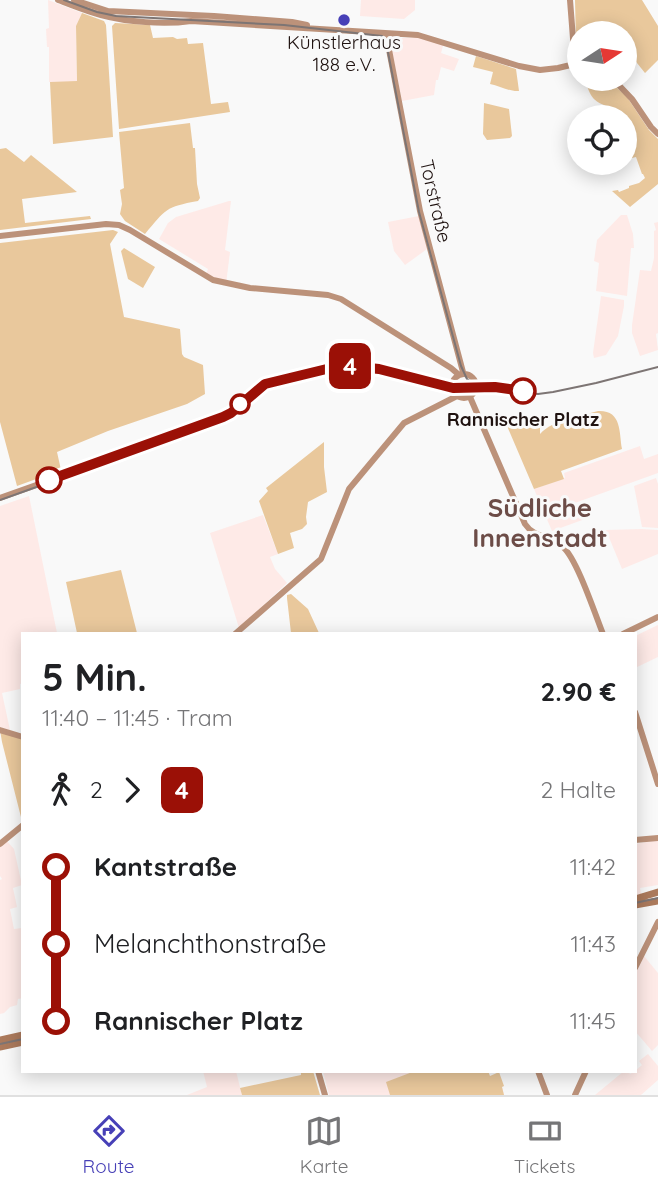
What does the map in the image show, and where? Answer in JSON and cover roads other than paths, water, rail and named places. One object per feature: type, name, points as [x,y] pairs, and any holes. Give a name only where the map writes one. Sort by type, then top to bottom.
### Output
[{"type":"main road","points":[[637,898],[658,892]]},
{"type":"main road","points":[[637,905],[658,901]]},
{"type":"main road","points":[[0,1040],[21,1035]]},
{"type":"main road","points":[[0,1046],[21,1042]]},
{"type":"street","points":[[58,0],[98,14],[130,20],[180,23],[191,21],[418,36],[532,69],[567,66]]},
{"type":"street","points":[[74,0],[108,10],[282,21],[329,29]]},
{"type":"street","points":[[570,0],[572,21]]},
{"type":"street","name":"Torstraße","points":[[386,34],[420,211],[461,373]]},
{"type":"street","points":[[624,91],[658,134]]},
{"type":"street","points":[[0,236],[106,224],[123,226],[213,280],[250,288],[328,295],[341,299],[450,367],[471,375],[475,389],[470,397],[464,399],[457,396],[453,388],[461,373]]},
{"type":"street","points":[[0,498],[225,418],[261,388],[288,379],[334,368],[351,367],[383,370],[453,388]]},
{"type":"street","points":[[237,632],[321,559],[349,489],[404,423],[457,396]]},
{"type":"street","points":[[470,397],[525,524],[534,533],[558,543],[567,551],[602,632]]},
{"type":"street","points":[[627,632],[658,617]]},
{"type":"street","points":[[637,718],[658,784]]},
{"type":"street","points":[[0,730],[21,736]]},
{"type":"street","points":[[0,844],[21,827]]},
{"type":"street","points":[[637,840],[658,838]]},
{"type":"street","points":[[637,964],[658,922]]},
{"type":"street","points":[[319,1073],[325,1095]]},
{"type":"street","points":[[539,1073],[547,1095]]},
{"type":"street","points":[[575,1095],[585,1073]]},
{"type":"tram line","points":[[64,0],[116,16],[284,25],[382,36],[386,42],[419,212],[461,366],[467,379],[477,386],[538,394],[658,367]]},
{"type":"tram line","name":"4","points":[[49,480],[223,417],[265,384],[339,366],[379,369],[453,388],[495,387],[523,391]]},
{"type":"tram line","points":[[0,500],[226,419],[267,385],[350,368],[376,370],[449,389],[484,388]]},
{"type":"tram line","points":[[637,903],[658,898]]},
{"type":"tram line","points":[[0,1044],[21,1039]]},
{"type":"place","name":"Künstlerhaus 188 e.V.","points":[[344,20]]},
{"type":"place","name":"Rannischer Platz","points":[[523,391]]},
{"type":"district","name":"Südliche Innenstadt","points":[[540,522]]}]
